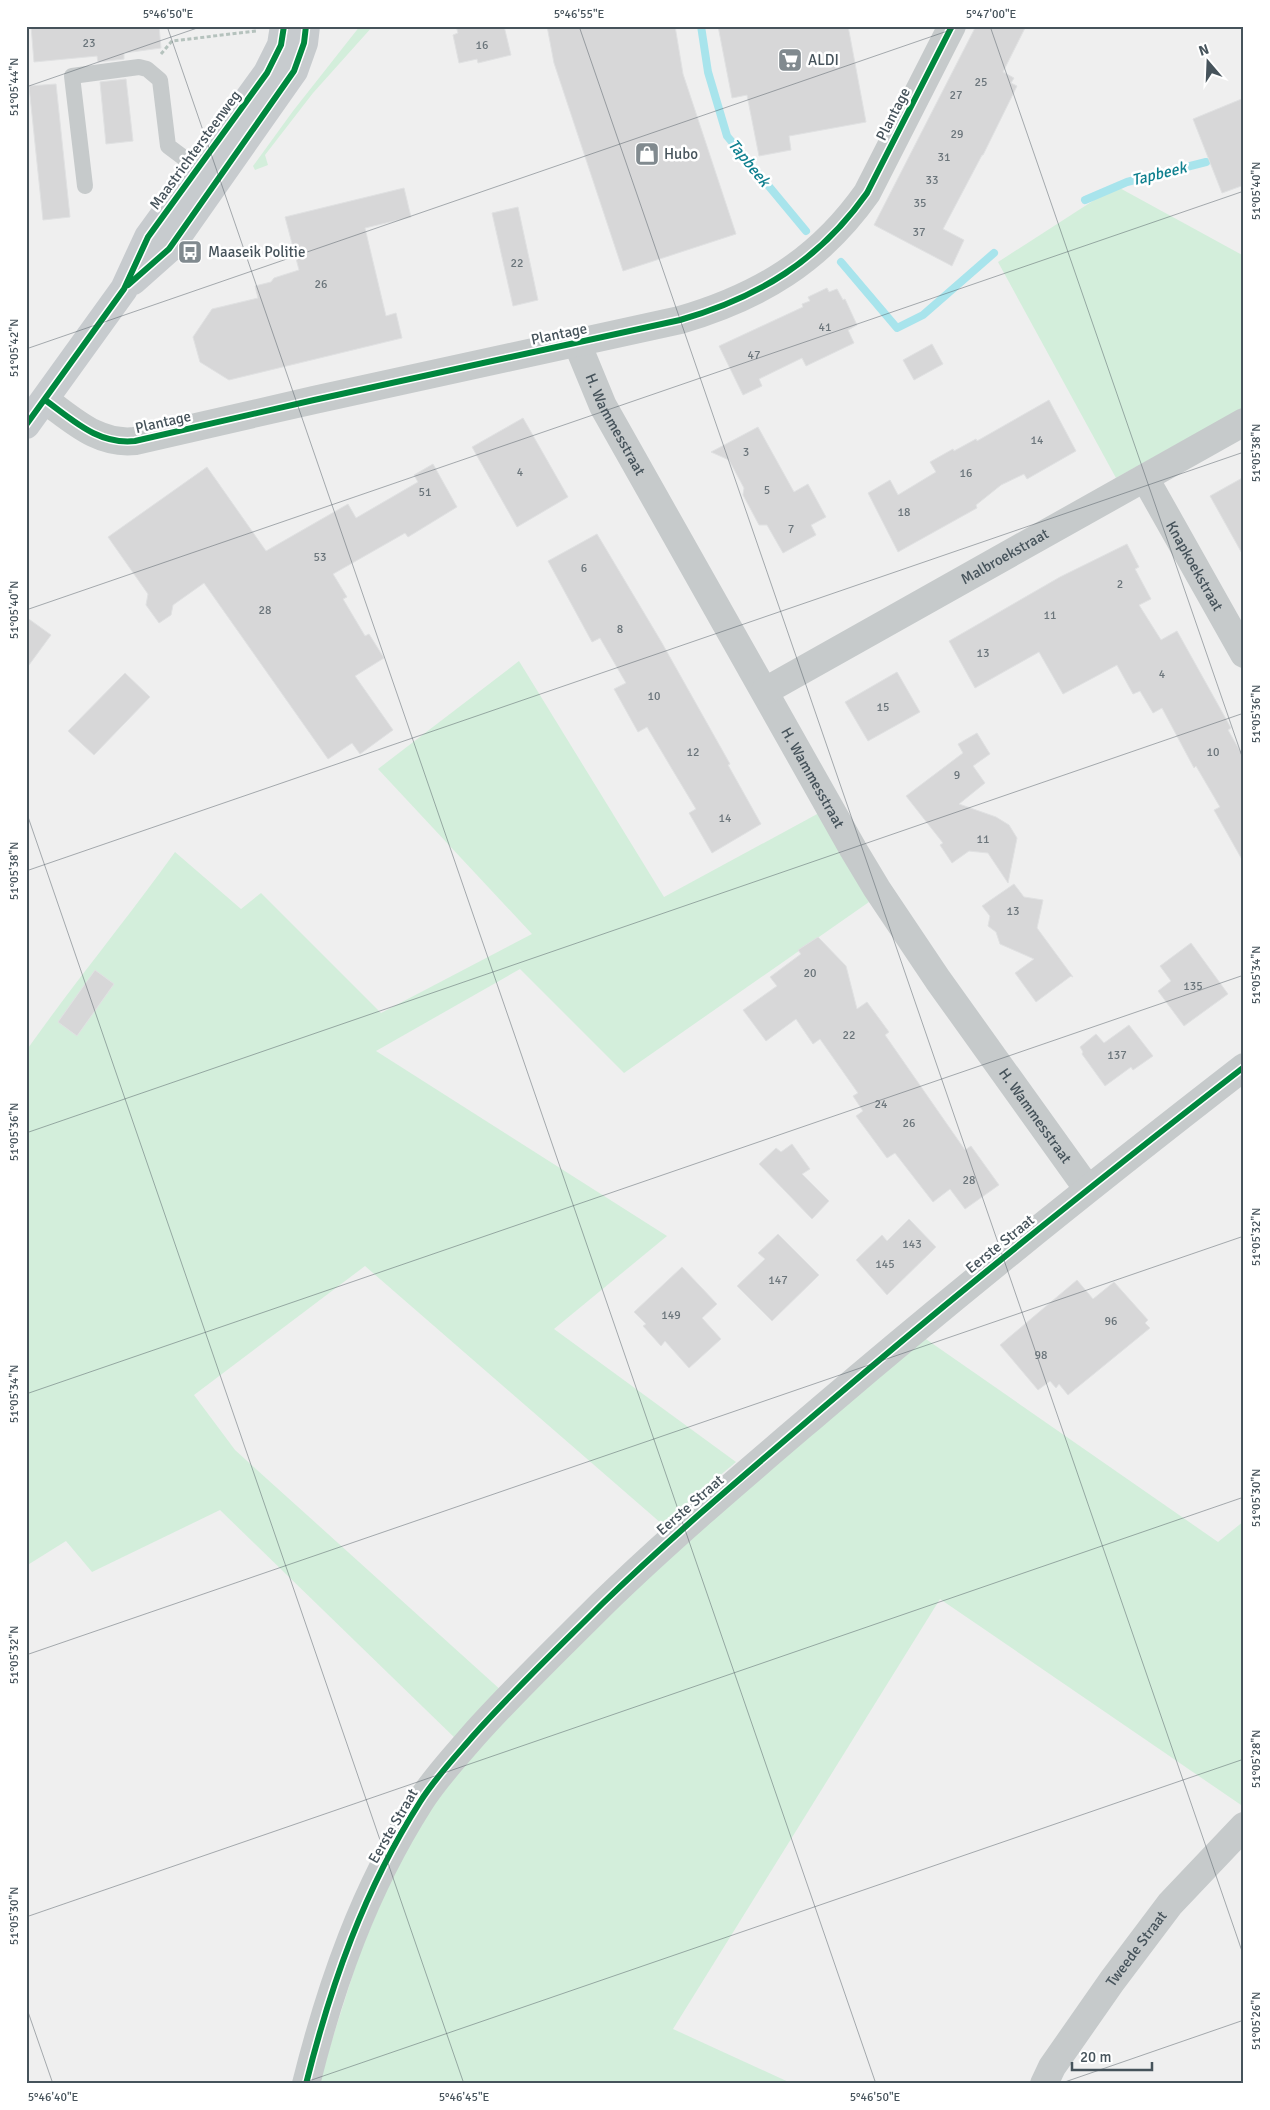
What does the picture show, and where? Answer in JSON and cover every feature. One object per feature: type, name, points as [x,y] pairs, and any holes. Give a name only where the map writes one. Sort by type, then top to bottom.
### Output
[{"type":"main road","name":"Maastrichtersteenweg","points":[[207,175],[274,61],[281,46],[284,26]]},
{"type":"main road","name":"Maastrichtersteenweg","points":[[33,409],[124,289],[148,237],[207,175],[294,71],[304,43],[306,26]]},
{"type":"street","name":"Plantage","points":[[33,409],[98,436],[121,442],[135,441],[324,397],[577,343],[707,312],[751,294],[805,260],[839,228],[867,193],[952,26]]},
{"type":"street","name":"H. Wammesstraat","points":[[577,343],[603,406],[877,889],[938,980],[1087,1188]]},
{"type":"street","name":"Malbroekstraat","points":[[765,691],[1244,422]]},
{"type":"street","name":"Knapkoekstraat","points":[[1145,478],[1244,654]]},
{"type":"street","name":"Eerste Straat","points":[[306,2084],[322,2020],[368,1895],[421,1801],[443,1770],[508,1696],[666,1542],[907,1336],[1087,1188],[1244,1067]]},
{"type":"street","name":"Tweede Straat","points":[[1044,2084],[1052,2067],[1170,1904],[1244,1826]]},
{"type":"lane","points":[[86,186],[72,76],[139,67],[148,69],[160,80],[168,146],[207,175]]},
{"type":"path","points":[[148,69],[172,39],[256,31]]},
{"type":"green space","points":[[360,26],[373,26],[313,93],[265,155],[268,165],[255,170],[253,166],[293,111]]},
{"type":"green space","points":[[1116,186],[1244,256],[1244,407],[1116,478],[998,262]]},
{"type":"green space","points":[[519,661],[664,897],[819,813],[869,902],[624,1073],[520,969],[376,1051],[667,1236],[554,1329],[736,1462],[662,1524],[365,1266],[194,1395],[235,1450],[503,1692],[458,1741],[220,1510],[92,1572],[66,1541],[26,1566],[26,1051],[175,852],[241,909],[261,893],[381,1013],[532,934],[378,769]]},
{"type":"green space","points":[[923,1337],[1218,1542],[1244,1521],[1244,1807],[940,1599],[673,2029],[793,2084],[318,2084],[359,1955],[412,1828],[435,1791],[672,1546]]},
{"type":"building","points":[[31,26],[159,26],[161,48],[124,53],[124,59],[98,62],[97,56],[34,62]]},
{"type":"building","points":[[456,26],[504,26],[511,55],[478,63],[477,59],[459,63],[453,35],[458,33]]},
{"type":"building","name":"Hubo","points":[[547,26],[675,26],[683,74],[736,234],[623,271],[554,63]]},
{"type":"building","name":"ALDI","points":[[718,26],[848,26],[866,122],[789,136],[791,150],[759,156],[747,95],[732,98]]},
{"type":"building","points":[[976,26],[1026,26],[1003,72],[1014,78],[1011,83],[1017,86],[983,155],[943,229],[964,240],[952,266],[874,225]]},
{"type":"building","points":[[126,79],[133,141],[106,144],[100,82]]},
{"type":"building","points":[[56,84],[70,217],[43,220],[29,86]]},
{"type":"building","points":[[1244,98],[1244,185],[1222,193],[1193,119]]},
{"type":"building","points":[[404,188],[411,217],[365,228],[386,316],[396,313],[402,338],[229,380],[200,362],[193,337],[212,309],[258,298],[255,286],[271,282],[274,278],[299,270],[285,217]]},
{"type":"building","points":[[518,207],[538,300],[513,306],[492,213]]},
{"type":"building","points":[[827,288],[829,292],[837,289],[843,300],[845,299],[857,325],[848,330],[854,343],[806,366],[802,358],[759,379],[762,386],[743,395],[719,346],[803,307],[802,304],[810,301],[808,297]]},
{"type":"building","points":[[932,344],[943,364],[914,380],[903,360]]},
{"type":"building","points":[[1049,400],[1076,451],[1027,479],[1024,474],[1001,485],[976,505],[977,508],[898,552],[868,493],[890,480],[898,495],[936,472],[930,462],[953,449],[954,451],[976,439],[977,441]]},
{"type":"building","points":[[523,418],[568,497],[517,527],[472,447]]},
{"type":"building","points":[[758,427],[794,492],[808,484],[826,517],[811,525],[816,535],[783,553],[767,525],[759,525],[743,495],[744,488],[729,460],[711,452]]},
{"type":"building","points":[[433,464],[457,507],[408,537],[405,533],[333,574],[347,597],[343,599],[365,636],[369,634],[384,658],[355,676],[393,730],[360,754],[352,743],[328,759],[204,583],[173,605],[171,615],[159,623],[146,605],[148,594],[108,537],[207,467],[266,551],[348,504],[356,518],[418,482],[414,475]]},
{"type":"building","points":[[1244,477],[1244,557],[1210,496]]},
{"type":"building","points":[[597,534],[662,643],[730,764],[728,765],[761,824],[712,853],[689,813],[696,809],[647,727],[638,732],[614,689],[626,683],[600,638],[592,642],[548,561]]},
{"type":"building","points":[[1127,544],[1139,567],[1135,569],[1151,599],[1139,605],[1161,640],[1177,631],[1231,728],[1228,730],[1244,758],[1244,863],[1214,810],[1220,807],[1196,766],[1194,768],[1162,708],[1153,713],[1140,691],[1133,694],[1117,665],[1063,694],[1039,652],[975,688],[949,641],[1060,577]]},
{"type":"building","points":[[26,617],[51,635],[26,669]]},
{"type":"building","points":[[897,672],[920,712],[868,741],[845,702]]},
{"type":"building","points":[[125,673],[150,697],[94,755],[68,731]]},
{"type":"building","points":[[977,733],[990,754],[973,766],[985,783],[959,804],[996,817],[1009,825],[1017,838],[1008,883],[988,853],[969,851],[952,863],[940,845],[943,843],[906,796],[963,753],[958,744]]},
{"type":"building","points":[[1014,884],[1024,897],[1043,900],[1037,928],[1073,977],[1071,976],[1036,1002],[1015,973],[1034,959],[1000,944],[996,932],[988,926],[990,916],[982,906]]},
{"type":"building","points":[[818,937],[846,966],[857,1009],[867,1002],[889,1032],[885,1035],[965,1150],[971,1146],[999,1185],[965,1209],[950,1189],[933,1202],[895,1153],[887,1158],[856,1116],[863,1111],[853,1096],[858,1093],[820,1039],[813,1044],[796,1019],[766,1041],[743,1010],[777,986],[770,977],[801,954],[798,950]]},
{"type":"building","points":[[1191,943],[1228,994],[1184,1026],[1158,991],[1171,981],[1160,966]]},
{"type":"building","points":[[95,970],[114,984],[77,1036],[58,1022]]},
{"type":"building","points":[[1129,1025],[1153,1056],[1133,1070],[1131,1067],[1105,1086],[1082,1054],[1083,1052],[1080,1047],[1096,1034],[1104,1043]]},
{"type":"building","points":[[792,1144],[810,1169],[802,1174],[829,1201],[812,1219],[759,1164],[776,1148],[781,1152]]},
{"type":"building","points":[[909,1219],[936,1247],[887,1295],[856,1260],[882,1235],[887,1241]]},
{"type":"building","points":[[778,1234],[819,1275],[772,1321],[737,1286],[765,1259],[758,1253]]},
{"type":"building","points":[[682,1267],[717,1304],[702,1318],[721,1339],[689,1368],[665,1341],[661,1346],[643,1326],[646,1324],[634,1312]]},
{"type":"building","points":[[1077,1280],[1093,1299],[1114,1282],[1148,1320],[1145,1323],[1150,1328],[1068,1395],[1059,1384],[1056,1388],[1050,1381],[1038,1390],[1000,1345]]},
{"type":"waterway","name":"Tapbeek","points":[[701,26],[708,72],[727,136],[806,231]]},
{"type":"waterway","name":"Tapbeek","points":[[1085,200],[1127,182],[1206,162]]},
{"type":"waterway","name":"Tapbeek","points":[[841,262],[897,328],[923,315],[994,253]]},
{"type":"cycle path","points":[[26,425],[124,289],[148,237],[267,73],[281,45],[284,26]]},
{"type":"cycle path","points":[[128,285],[169,249],[294,71],[304,43],[306,26]]},
{"type":"cycle path","points":[[45,400],[87,430],[109,439],[135,441],[680,320],[736,300],[761,288],[808,257],[829,238],[867,193],[952,26]]},
{"type":"cycle path","points":[[306,2084],[338,1974],[351,1938],[382,1869],[426,1793],[445,1768],[489,1719],[536,1669],[629,1578],[740,1479],[980,1276],[1244,1067]]},
{"type":"place","name":"ALDI","points":[[790,60]]},
{"type":"place","name":"Hubo","points":[[647,154]]},
{"type":"place","name":"Maaseik Politie","points":[[190,252]]}]
